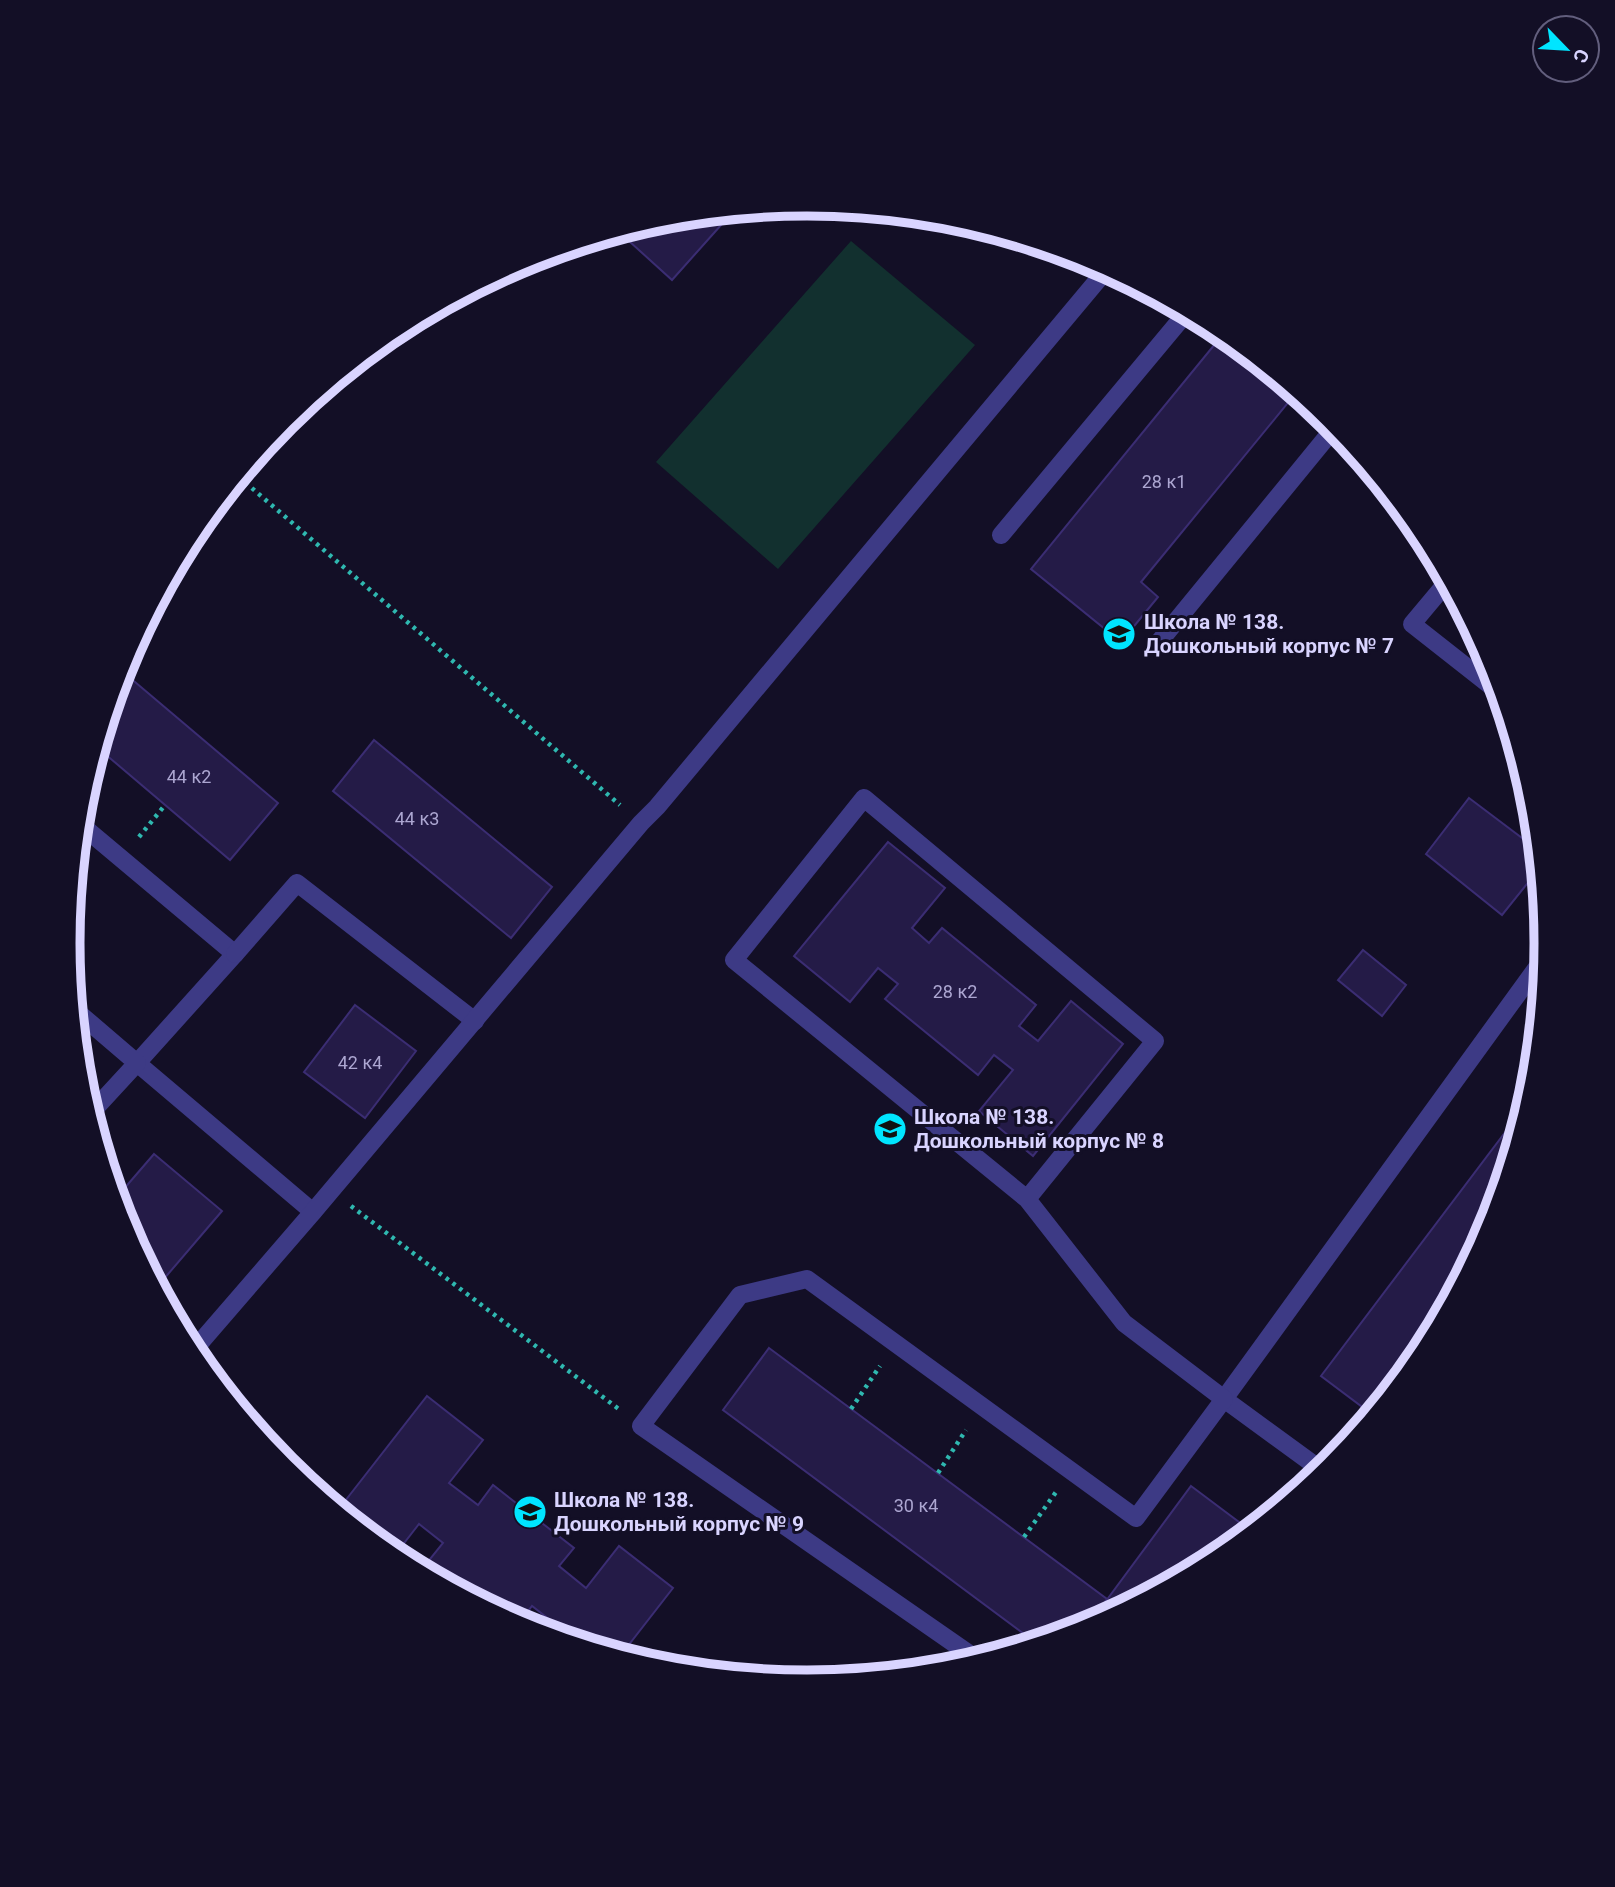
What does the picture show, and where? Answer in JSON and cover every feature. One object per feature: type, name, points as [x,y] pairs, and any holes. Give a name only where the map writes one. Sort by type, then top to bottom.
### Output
[{"type":"lane","points":[[200,1343],[657,807],[1100,278]]},
{"type":"lane","points":[[1001,535],[1180,320]]},
{"type":"lane","points":[[1159,642],[1328,436]]},
{"type":"lane","points":[[1442,589],[1412,624],[1485,682]]},
{"type":"lane","points":[[1027,1199],[1155,1041],[864,798],[734,960],[1027,1199],[1124,1323],[1314,1465]]},
{"type":"lane","points":[[90,832],[235,954]]},
{"type":"lane","points":[[99,1105],[297,883],[475,1021]]},
{"type":"lane","points":[[967,1653],[641,1426],[740,1295],[807,1279],[1136,1518],[1533,973]]},
{"type":"lane","points":[[85,1018],[313,1212]]},
{"type":"path","points":[[246,483],[641,823]]},
{"type":"path","points":[[121,859],[165,805]]},
{"type":"path","points":[[332,1190],[641,1426]]},
{"type":"path","points":[[851,1409],[896,1343]]},
{"type":"path","points":[[937,1473],[982,1406]]},
{"type":"path","points":[[1024,1537],[1071,1471]]},
{"type":"green space","points":[[851,241],[975,345],[778,569],[656,462]]},
{"type":"building","points":[[720,222],[722,224],[672,280],[627,239]]},
{"type":"building","points":[[1216,343],[1290,400],[1141,582],[1158,597],[1121,642],[1031,569]]},
{"type":"building","points":[[131,679],[278,803],[230,860],[105,754]]},
{"type":"building","points":[[374,740],[552,887],[511,938],[333,791]]},
{"type":"building","points":[[1469,798],[1527,842],[1531,879],[1502,915],[1426,854]]},
{"type":"building","points":[[888,842],[945,888],[912,928],[929,943],[942,928],[1036,1005],[1019,1026],[1038,1041],[1071,1001],[1123,1044],[1033,1156],[979,1111],[1013,1070],[994,1055],[978,1075],[885,999],[898,984],[878,968],[850,1002],[794,956]]},
{"type":"building","points":[[1363,950],[1406,985],[1382,1016],[1338,980]]},
{"type":"building","points":[[355,1005],[416,1051],[365,1118],[304,1072]]},
{"type":"building","points":[[1512,1123],[1496,1177],[1460,1265],[1412,1347],[1384,1386],[1365,1409],[1321,1376]]},
{"type":"building","points":[[154,1154],[222,1211],[163,1280],[124,1189]]},
{"type":"building","points":[[769,1348],[1107,1599],[1100,1609],[1027,1636],[723,1410]]},
{"type":"building","points":[[427,1396],[483,1440],[449,1483],[478,1505],[493,1485],[574,1548],[559,1566],[586,1588],[619,1546],[673,1588],[626,1648],[619,1646],[555,1625],[532,1606],[526,1614],[486,1596],[427,1563],[443,1543],[419,1524],[402,1546],[344,1503]]},
{"type":"building","points":[[1191,1486],[1243,1525],[1171,1573],[1100,1609]]},
{"type":"place","name":"Школа № 138. Дошкольный корпус № 7","points":[[1119,634]]},
{"type":"place","name":"Школа № 138. Дошкольный корпус № 8","points":[[890,1129]]},
{"type":"place","name":"Школа № 138. Дошкольный корпус № 9","points":[[530,1512]]}]
